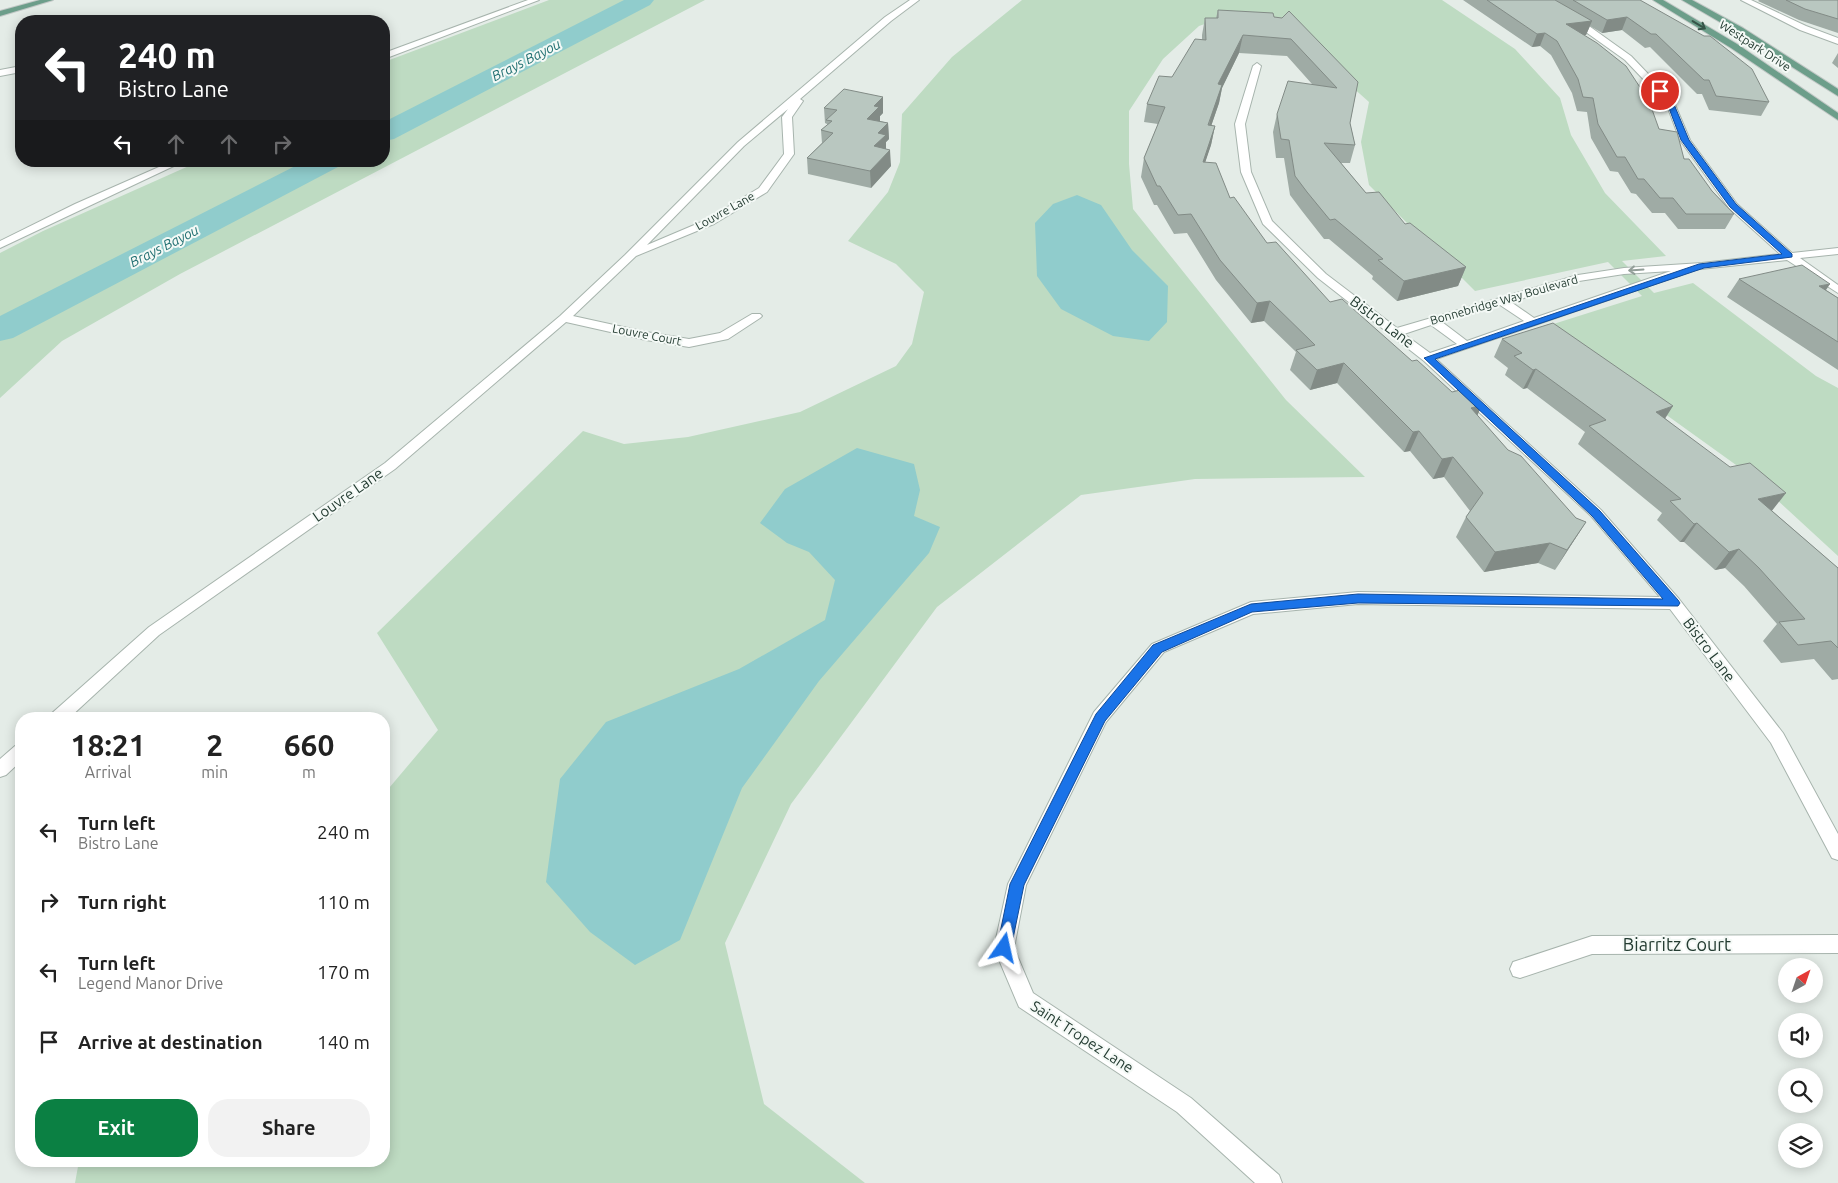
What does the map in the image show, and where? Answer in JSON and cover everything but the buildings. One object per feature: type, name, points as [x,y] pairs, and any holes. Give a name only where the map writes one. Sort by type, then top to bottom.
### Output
[{"type":"main road","points":[[0,6],[20,0]]},
{"type":"main road","points":[[0,14],[49,0]]},
{"type":"main road","name":"Westpark Drive","points":[[1657,0],[1734,46],[1838,117]]},
{"type":"main road","name":"Westpark Drive","points":[[1686,0],[1740,30],[1838,93]]},
{"type":"street","points":[[390,54],[535,0]]},
{"type":"street","name":"Louvre Lane","points":[[65,712],[154,631],[390,466],[564,318],[629,257],[741,144],[888,19],[915,0]]},
{"type":"street","points":[[1534,0],[1586,28],[1628,58],[1670,102],[1685,140],[1733,206],[1789,256],[1838,290]]},
{"type":"street","points":[[1745,0],[1803,28],[1838,41]]},
{"type":"street","name":"Bistro Lane","points":[[1257,66],[1240,124],[1246,172],[1267,222],[1322,276],[1397,332],[1428,358],[1596,513],[1674,603],[1777,738],[1838,852]]},
{"type":"street","points":[[0,73],[15,70]]},
{"type":"street","name":"Louvre Lane","points":[[629,257],[710,222],[763,190],[789,154],[787,117],[812,82]]},
{"type":"street","points":[[0,245],[164,167]]},
{"type":"street","name":"Bonnebridge Way Boulevard","points":[[1397,332],[1566,280],[1586,276],[1838,252]]},
{"type":"street","name":"Bonnebridge Way Boulevard","points":[[1428,358],[1702,266]]},
{"type":"street","points":[[1501,300],[1534,323]]},
{"type":"street","name":"Louvre Court","points":[[564,318],[646,336],[689,343],[724,336],[756,316]]},
{"type":"street","points":[[1433,321],[1467,346]]},
{"type":"street","name":"Saint Tropez Lane","points":[[1271,1183],[1184,1105],[1026,1000],[1004,948],[1017,884],[1100,717],[1158,648],[1251,608],[1358,598],[1674,603]]},
{"type":"street","points":[[0,770],[15,756]]},
{"type":"street","name":"Biarritz Court","points":[[1520,969],[1592,945],[1838,944]]},
{"type":"green space","points":[[549,0],[705,0],[390,164],[390,60]]},
{"type":"green space","points":[[1022,0],[1442,0],[1515,49],[1560,98],[1571,135],[1605,193],[1666,256],[1622,261],[1654,293],[1693,283],[1816,376],[1838,388],[1838,556],[1750,475],[1544,327],[1642,296],[1608,262],[1475,291],[1369,185],[1361,142],[1369,102],[1314,53],[1219,19],[1199,26],[1163,59],[1129,111],[1129,164],[1133,209],[1286,400],[1365,477],[1195,479],[1081,495],[937,607],[791,804],[725,943],[764,1104],[865,1183],[75,1183],[78,1167],[390,1167],[390,787],[438,730],[377,633],[583,431],[624,444],[688,437],[800,412],[896,366],[912,344],[924,292],[896,264],[848,241],[888,192],[900,162],[902,114],[952,57]]},
{"type":"green space","points":[[187,167],[385,167],[180,274],[62,341],[0,398],[0,253],[43,231]]},
{"type":"water","points":[[1077,195],[1101,205],[1132,250],[1168,286],[1167,322],[1149,341],[1113,336],[1061,309],[1037,276],[1035,223],[1053,204]]},
{"type":"water","points":[[857,448],[914,464],[920,490],[914,516],[940,527],[929,553],[819,681],[742,788],[680,940],[635,965],[590,932],[546,882],[560,779],[606,722],[739,669],[825,620],[835,580],[809,552],[787,543],[760,523],[785,489]]},
{"type":"waterway","name":"Brays Bayou","points":[[390,130],[642,0]]},
{"type":"waterway","name":"Brays Bayou","points":[[0,330],[316,167]]},
{"type":"route","points":[[1004,948],[1017,884],[1100,717],[1158,648],[1251,608],[1358,598],[1674,603],[1596,513],[1484,412],[1428,358],[1702,266],[1789,256],[1733,206],[1685,140],[1670,102],[1660,91]]}]
